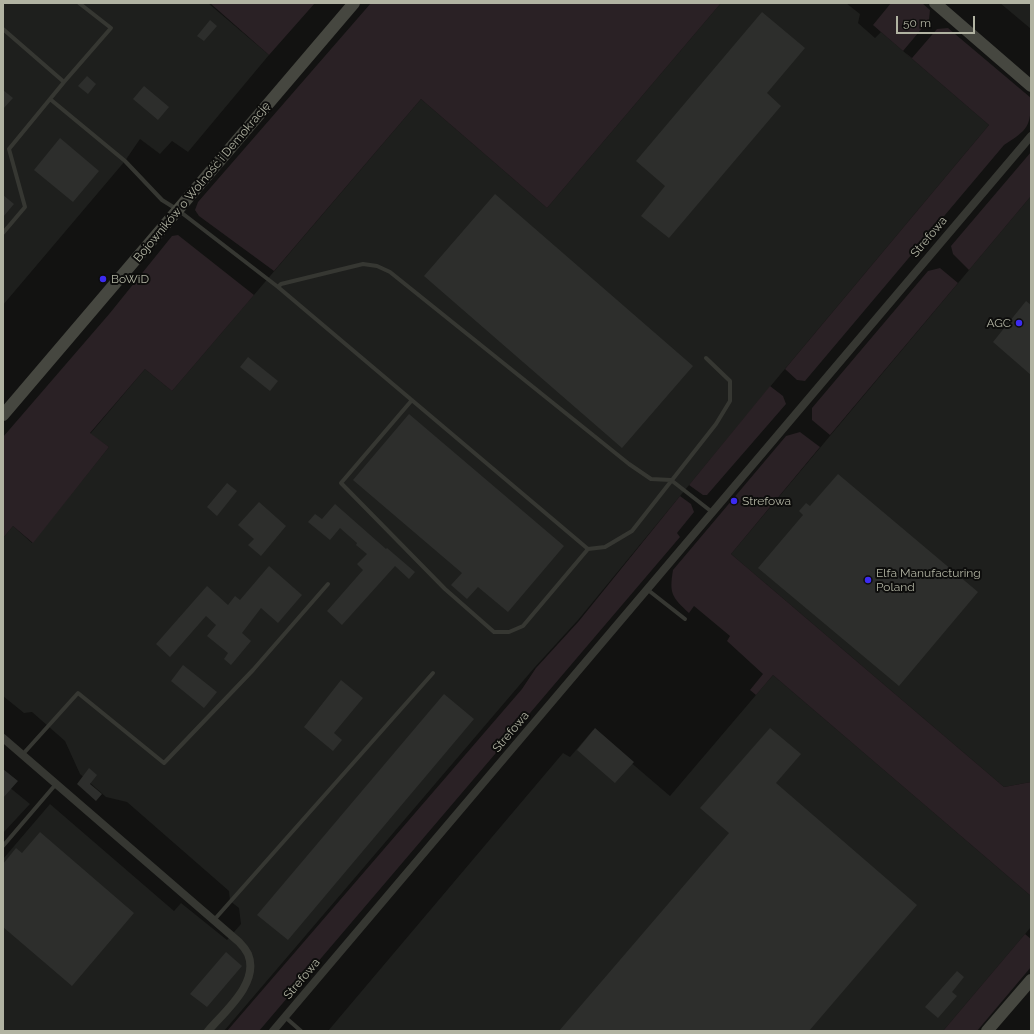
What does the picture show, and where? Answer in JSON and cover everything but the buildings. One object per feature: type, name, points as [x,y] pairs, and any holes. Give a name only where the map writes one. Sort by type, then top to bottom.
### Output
[{"type":"main road","name":"Bojowników o Wolność i Demokrację","points":[[3,415],[354,3]]},
{"type":"main road","points":[[935,3],[1031,86]]},
{"type":"main road","points":[[987,1031],[1031,980]]},
{"type":"street","name":"Strefowa","points":[[273,1031],[1031,136]]},
{"type":"street","points":[[3,738],[239,942],[248,954],[250,965],[245,987],[208,1031]]},
{"type":"lane","points":[[3,233],[24,207],[9,148],[111,28],[79,3]]},
{"type":"lane","points":[[3,29],[64,82]]},
{"type":"lane","points":[[50,99],[125,161],[162,200],[178,210],[278,287],[588,549]]},
{"type":"lane","points":[[278,287],[281,284],[363,264],[377,266],[390,272],[629,464],[651,479],[671,480],[712,513]]},
{"type":"lane","points":[[412,400],[341,483],[446,589],[494,632],[509,632],[523,626],[588,549],[605,547],[632,531],[716,424],[730,401],[730,380],[706,358]]},
{"type":"lane","points":[[22,755],[78,693],[164,763],[253,670],[328,584]]},
{"type":"lane","points":[[648,590],[685,619]]},
{"type":"lane","points":[[214,920],[433,673]]},
{"type":"lane","points":[[3,846],[56,784]]},
{"type":"lane","points":[[285,1017],[301,1031]]},
{"type":"shaded area","points":[[3,3],[208,3],[269,55],[188,152],[172,141],[160,154],[140,139],[125,161],[3,305]]},
{"type":"shaded area","points":[[210,3],[315,3],[269,55]]},
{"type":"shaded area","points":[[371,3],[721,3],[547,208],[421,99],[274,271],[199,216],[195,210],[198,202]]},
{"type":"shaded area","points":[[721,3],[846,3],[860,14],[858,23],[875,38],[881,32],[989,125],[764,394],[578,620],[535,667],[224,1031],[3,1031],[3,859],[50,804],[174,911],[181,903],[227,940],[241,924],[239,908],[230,901],[229,891],[127,802],[106,797],[80,774],[65,741],[32,712],[24,713],[3,696],[3,538],[13,526],[32,543],[109,447],[90,434],[145,369],[172,391],[421,99],[547,208]]},
{"type":"shaded area","points":[[891,3],[922,3],[930,10],[929,20],[903,51],[873,25]]},
{"type":"shaded area","points":[[1000,3],[1031,3],[1031,29]]},
{"type":"shaded area","points":[[948,28],[1031,98],[1029,121],[1023,131],[1004,145],[805,381],[797,380],[785,369],[989,125],[904,52],[912,58],[937,29]]},
{"type":"shaded area","points":[[1031,152],[1031,196],[969,270],[953,254],[951,246]]},
{"type":"shaded area","points":[[1031,196],[1031,782],[1004,787],[731,554]]},
{"type":"shaded area","points":[[178,235],[254,295],[172,391],[145,369],[90,433],[109,447],[33,543],[13,526],[3,538],[3,437],[110,313],[172,236]]},
{"type":"shaded area","points":[[940,268],[958,283],[830,435],[812,420],[812,408],[928,271]]},
{"type":"shaded area","points":[[770,386],[783,396],[786,404],[707,495],[703,495],[689,485]]},
{"type":"shaded area","points":[[800,432],[820,447],[731,554],[1004,787],[1031,782],[1031,896],[773,675],[756,695],[750,690],[763,674],[727,641],[730,636],[694,606],[689,613],[675,599],[671,585],[673,570],[786,436]]},
{"type":"shaded area","points":[[680,496],[691,504],[694,512],[677,533],[680,537],[259,1031],[227,1031],[522,689],[536,668],[579,621]]},
{"type":"shaded area","points":[[773,675],[1031,896],[1031,927],[943,1031],[328,1031],[563,753],[570,757],[593,730],[670,796]]},
{"type":"shaded area","points":[[3,782],[30,804],[3,833]]},
{"type":"shaded area","points":[[1025,934],[1031,939],[1031,967],[977,1031],[943,1031]]},
{"type":"place","name":"BoWiD","points":[[103,279]]},
{"type":"place","name":"AGC","points":[[1019,323]]},
{"type":"place","name":"Strefowa","points":[[734,501]]},
{"type":"place","name":"Elfa Manufacturing Poland","points":[[868,580]]}]
